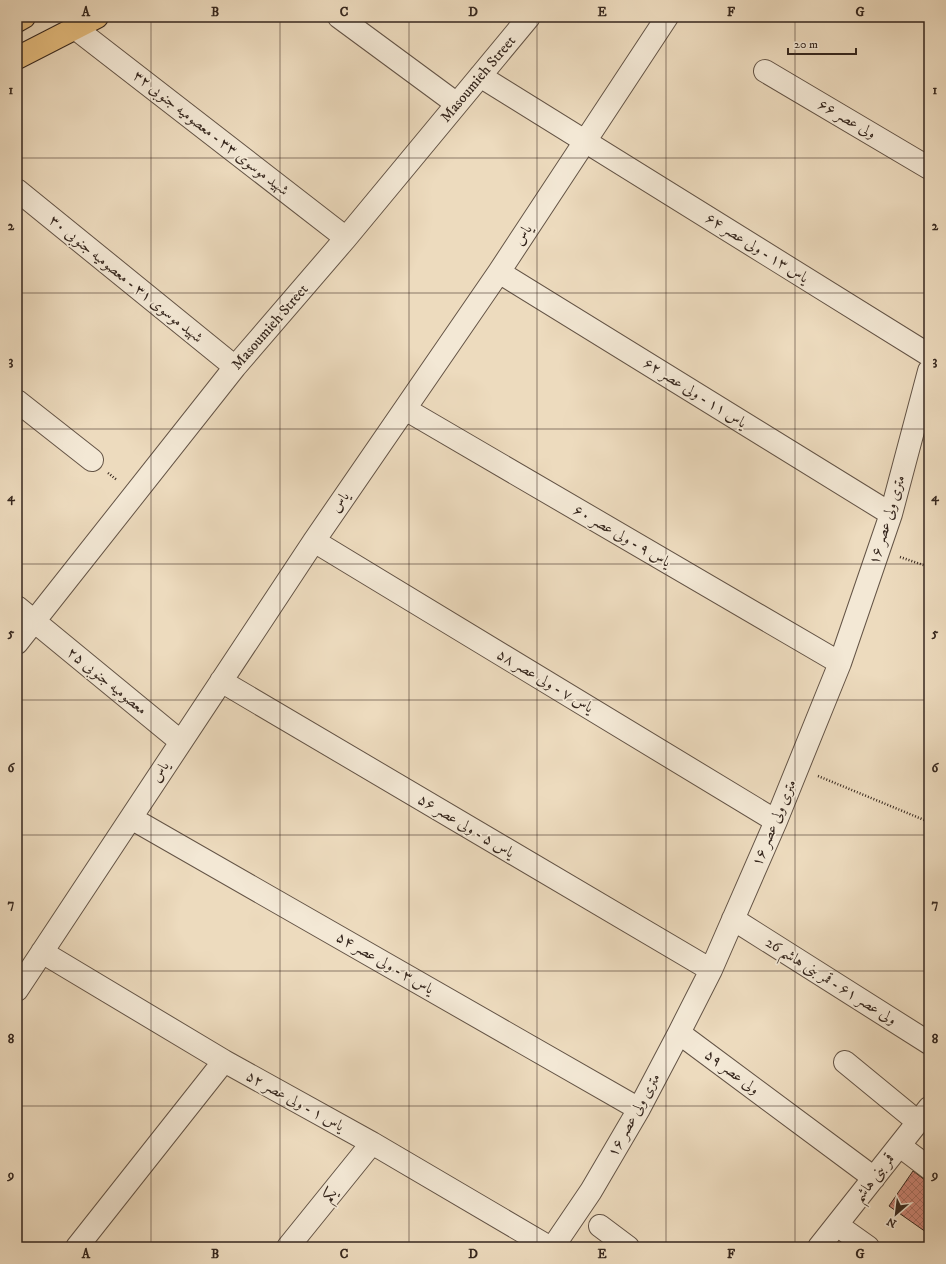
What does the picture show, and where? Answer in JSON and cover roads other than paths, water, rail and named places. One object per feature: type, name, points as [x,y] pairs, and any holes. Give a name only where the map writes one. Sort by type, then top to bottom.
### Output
[{"type":"main road","points":[[17,21],[24,17]]},
{"type":"main road","points":[[17,58],[97,17]]},
{"type":"street","points":[[339,17],[457,104]]},
{"type":"street","name":"Masoumieh Street","points":[[17,643],[235,367],[346,238],[529,17]]},
{"type":"street","name":"یاس","points":[[17,990],[314,540],[499,272],[666,17]]},
{"type":"street","name":"شهید موسوی ۳۳ - معصومیه جنوبی ۳۲","points":[[76,28],[346,238]]},
{"type":"street","name":"ولی عصر ۶۶","points":[[765,71],[929,168]]},
{"type":"street","name":"یاس ۱۳ - ولی عصر ۶۴","points":[[480,76],[929,355]]},
{"type":"street","name":"شهید موسوی ۳۱ - معصومیه جنوبی ۳۰","points":[[17,190],[235,367]]},
{"type":"street","name":"یاس ۱۱ - ولی عصر ۶۲","points":[[499,272],[891,514]]},
{"type":"street","name":"۱۶ متری ولی عصر","points":[[553,1247],[590,1191],[639,1109],[679,1033],[711,970],[776,821],[840,662],[891,514],[929,371]]},
{"type":"street","points":[[17,401],[92,460]]},
{"type":"street","name":"یاس ۹ - ولی عصر ۶۰","points":[[405,409],[840,662]]},
{"type":"street","name":"یاس ۷ - ولی عصر ۵۸","points":[[314,540],[776,821]]},
{"type":"street","name":"معصومیه جنوبی ۲۵","points":[[17,607],[180,741]]},
{"type":"street","name":"یاس ۵ - ولی عصر ۵۶","points":[[221,681],[711,970]]},
{"type":"street","name":"یاس ۳ - ولی عصر ۵۴","points":[[131,818],[639,1109]]},
{"type":"street","name":"ولی عصر ۶۱ - قمر بنی هاشم 26","points":[[733,920],[929,1043]]},
{"type":"street","name":"یاس ۱ - ولی عصر ۵۲","points":[[42,952],[224,1061],[372,1143],[549,1247]]},
{"type":"street","name":"ولی عصر ۵۹","points":[[679,1033],[874,1178]]},
{"type":"street","points":[[77,1247],[224,1061]]},
{"type":"street","points":[[845,1062],[924,1115]]},
{"type":"street","name":"قمر بنی هاشم","points":[[819,1247],[924,1115]]},
{"type":"street","name":"یکم","points":[[288,1247],[372,1143]]},
{"type":"street","points":[[900,1146],[929,1168]]},
{"type":"street","points":[[837,1225],[868,1247]]},
{"type":"street","points":[[600,1226],[628,1247]]}]
